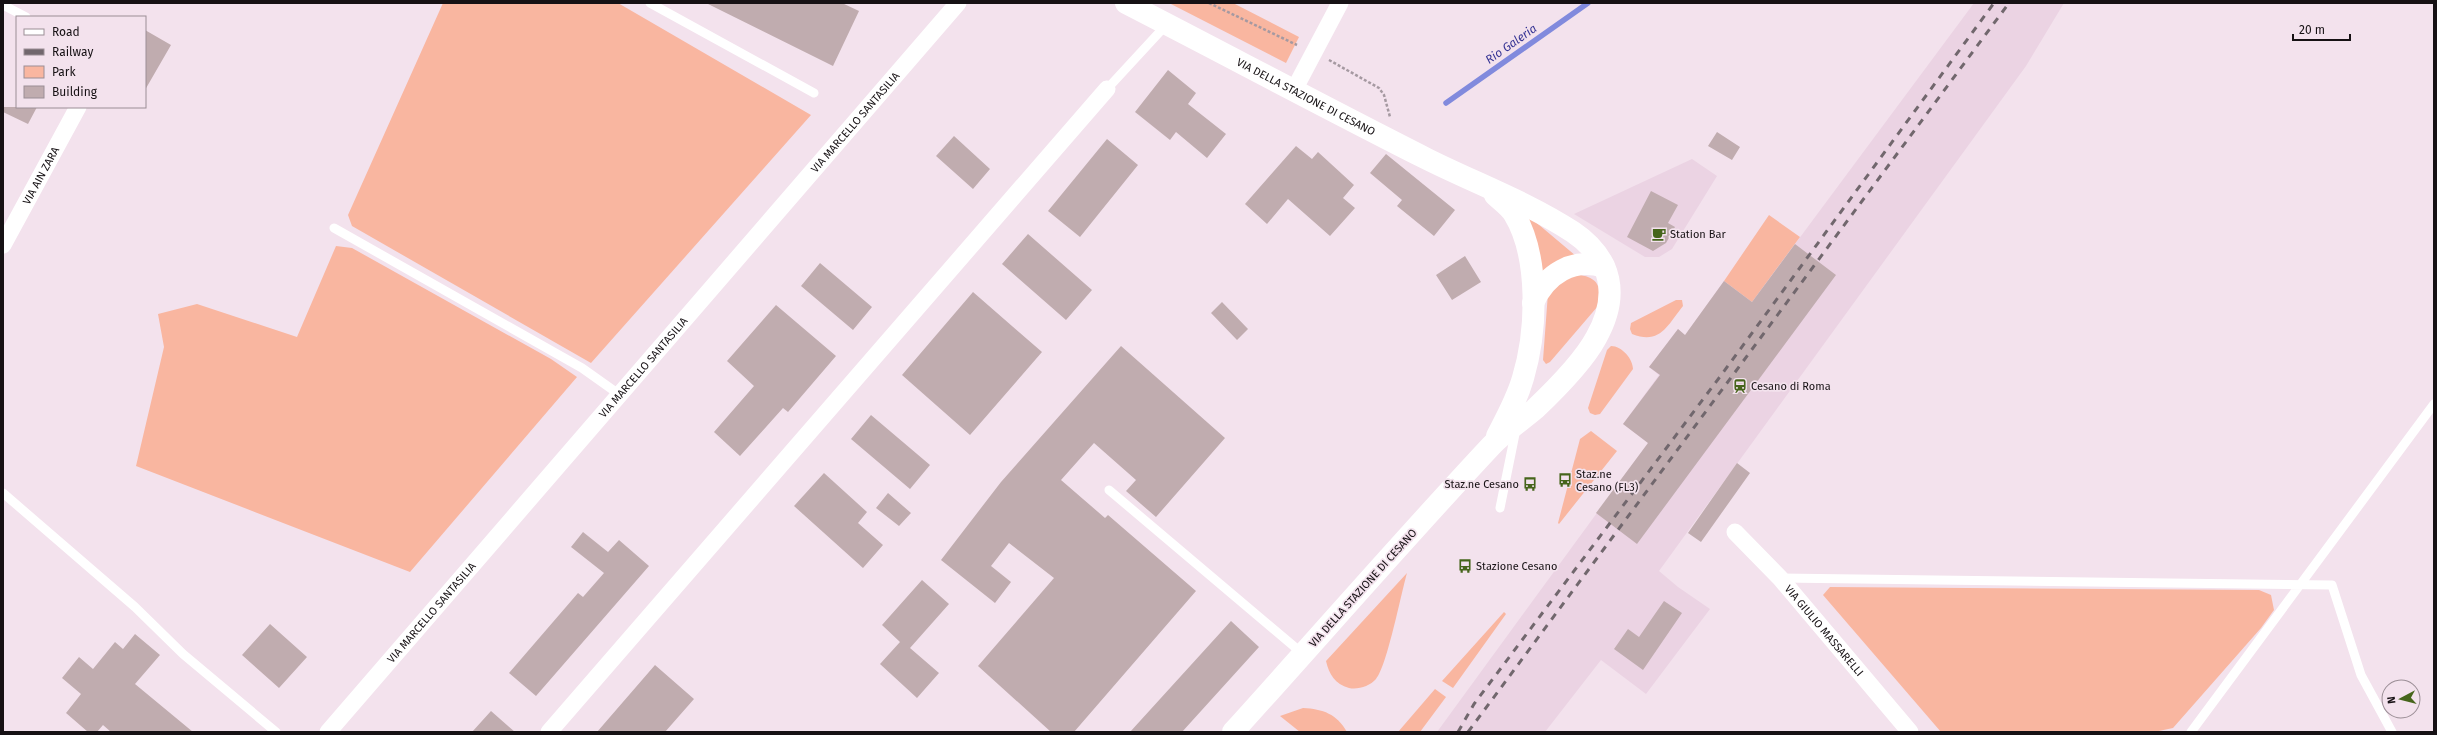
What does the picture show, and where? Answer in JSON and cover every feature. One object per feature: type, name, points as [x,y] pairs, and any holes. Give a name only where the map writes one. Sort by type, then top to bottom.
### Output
[{"type":"street","name":"VIA MARCELLO SANTASILIA","points":[[328,732],[958,3]]},
{"type":"street","name":"VIA DELLA STAZIONE DI CESANO","points":[[1126,3],[1487,188],[1528,206],[1574,232],[1592,249],[1604,267],[1610,298],[1604,322],[1595,340],[1546,398],[1494,443],[1233,732]]},
{"type":"street","points":[[1294,90],[1340,3]]},
{"type":"street","points":[[549,732],[1107,89]]},
{"type":"street","name":"VIA AIN ZARA","points":[[3,245],[77,108]]},
{"type":"street","name":"VIA DELLA STAZIONE DI CESANO","points":[[1487,188],[1513,213],[1523,234],[1531,264],[1533,302],[1530,339],[1523,377],[1514,403],[1494,443]]},
{"type":"street","name":"VIA DELLA STAZIONE DI CESANO","points":[[1533,302],[1545,282],[1565,268],[1582,263],[1604,267]]},
{"type":"street","name":"VIA GIULIO MASSARELLI","points":[[1735,532],[1780,578],[1910,732]]},
{"type":"lane","points":[[650,3],[814,93]]},
{"type":"lane","points":[[3,5],[24,16]]},
{"type":"lane","points":[[1107,89],[1167,24]]},
{"type":"lane","points":[[334,228],[582,368],[620,395]]},
{"type":"lane","points":[[2191,732],[2434,404]]},
{"type":"lane","points":[[1500,508],[1517,424]]},
{"type":"lane","points":[[1109,490],[1303,654]]},
{"type":"lane","points":[[3,493],[129,602],[184,654],[276,732]]},
{"type":"lane","points":[[1780,578],[2332,585],[2361,675],[2392,732]]},
{"type":"shaded area","points":[[1974,3],[2064,3],[2026,66],[1659,571],[1678,587],[1710,609],[1646,694],[1601,660],[1545,732],[1437,732],[1648,443],[1623,424],[1659,375],[1649,367],[1678,329],[1687,337],[1690,333],[1688,331],[1724,281],[1752,302]]},
{"type":"shaded area","points":[[1692,159],[1717,176],[1672,249],[1659,257],[1645,257],[1574,214]]},
{"type":"green space","points":[[443,3],[618,3],[811,115],[591,363],[352,226],[348,215]]},
{"type":"green space","points":[[1169,3],[1233,3],[1299,37],[1286,63]]},
{"type":"green space","points":[[1520,209],[1576,256],[1539,276]]},
{"type":"green space","points":[[1769,215],[1800,237],[1752,302],[1724,281]]},
{"type":"green space","points":[[336,246],[352,248],[551,359],[577,377],[410,572],[136,466],[164,347],[158,314],[197,304],[297,337]]},
{"type":"green space","points":[[1567,273],[1583,275],[1594,280],[1599,289],[1598,306],[1550,362],[1546,364],[1543,360],[1548,293]]},
{"type":"green space","points":[[1676,300],[1682,300],[1683,306],[1662,332],[1650,337],[1642,337],[1632,334],[1630,329],[1631,323]]},
{"type":"green space","points":[[1611,346],[1619,348],[1629,357],[1633,365],[1633,369],[1600,414],[1595,415],[1590,413],[1588,408],[1607,350]]},
{"type":"green space","points":[[1591,431],[1617,451],[1559,524],[1558,523],[1580,439]]},
{"type":"green space","points":[[1407,573],[1385,660],[1376,679],[1360,688],[1349,688],[1340,684],[1333,678],[1326,661]]},
{"type":"green space","points":[[1830,587],[2259,590],[2271,595],[2274,610],[2261,628],[2173,728],[2154,732],[1941,732],[1823,595]]},
{"type":"green space","points":[[1504,612],[1506,614],[1453,688],[1442,681]]},
{"type":"green space","points":[[1435,689],[1446,697],[1420,732],[1398,732]]},
{"type":"green space","points":[[1303,708],[1323,711],[1329,714],[1339,721],[1347,732],[1300,732],[1280,716]]},
{"type":"building","points":[[706,3],[842,3],[859,11],[833,66]]},
{"type":"building","points":[[146,31],[171,45],[146,88]]},
{"type":"building","points":[[1168,70],[1196,93],[1188,104],[1226,134],[1207,158],[1176,132],[1170,140],[1135,112]]},
{"type":"building","points":[[3,107],[36,108],[28,124],[3,112]]},
{"type":"building","points":[[1717,132],[1740,147],[1732,160],[1708,146]]},
{"type":"building","points":[[954,136],[990,169],[973,189],[936,156]]},
{"type":"building","points":[[1107,139],[1138,165],[1080,237],[1048,211]]},
{"type":"building","points":[[1296,146],[1312,159],[1318,152],[1354,185],[1343,198],[1355,208],[1330,236],[1288,199],[1267,224],[1245,204]]},
{"type":"building","points":[[1386,154],[1455,210],[1434,236],[1397,206],[1402,200],[1370,173]]},
{"type":"building","points":[[1651,191],[1678,205],[1668,223],[1675,227],[1666,243],[1653,251],[1627,237]]},
{"type":"building","points":[[1028,234],[1092,290],[1066,320],[1002,264]]},
{"type":"building","points":[[1795,244],[1836,275],[1637,544],[1596,513],[1648,443],[1623,424],[1660,375],[1649,367],[1678,329],[1685,335],[1724,281],[1752,302]]},
{"type":"building","points":[[1465,256],[1481,282],[1452,300],[1436,275]]},
{"type":"building","points":[[820,263],[872,307],[853,330],[801,286]]},
{"type":"building","points":[[973,292],[1042,352],[970,435],[902,375]]},
{"type":"building","points":[[1222,302],[1248,329],[1237,340],[1211,313]]},
{"type":"building","points":[[776,305],[836,356],[788,412],[783,408],[740,456],[714,432],[754,386],[727,361]]},
{"type":"building","points":[[1121,346],[1225,438],[1156,517],[1126,491],[1136,480],[1094,443],[1061,480],[1105,518],[1108,515],[1196,591],[1074,732],[1051,732],[978,666],[1054,578],[1009,543],[991,566],[1011,582],[995,603],[941,560],[1001,482]]},
{"type":"building","points":[[871,415],[930,465],[910,489],[851,439]]},
{"type":"building","points":[[1737,463],[1750,473],[1701,542],[1688,533]]},
{"type":"building","points":[[824,473],[867,512],[858,523],[883,545],[863,568],[794,506]]},
{"type":"building","points":[[888,493],[911,513],[899,526],[876,508]]},
{"type":"building","points":[[583,532],[608,552],[619,540],[649,566],[536,696],[509,673],[578,593],[583,597],[604,573],[571,547]]},
{"type":"building","points":[[922,580],[949,604],[910,648],[939,673],[917,698],[880,664],[900,642],[882,625]]},
{"type":"building","points":[[1664,601],[1682,613],[1643,670],[1614,649],[1628,629],[1639,637]]},
{"type":"building","points":[[1231,621],[1259,647],[1182,732],[1130,732]]},
{"type":"building","points":[[270,624],[307,657],[279,688],[242,655]]},
{"type":"building","points":[[135,634],[160,655],[135,684],[193,732],[111,732],[103,725],[97,732],[88,732],[66,713],[81,694],[62,678],[79,657],[93,669],[115,642],[123,649]]},
{"type":"building","points":[[655,665],[694,699],[665,732],[597,732]]},
{"type":"building","points":[[491,711],[515,732],[472,732]]},
{"type":"waterway","name":"Rio Galeria","points":[[1446,103],[1588,3]]},
{"type":"railway","points":[[1458,732],[1474,704],[1722,374],[1994,3]]},
{"type":"railway","points":[[1468,732],[2009,3]]},
{"type":"place","name":"Station Bar","points":[[1659,234]]},
{"type":"place","name":"Cesano di Roma","points":[[1740,386]]},
{"type":"place","name":"Staz.ne Cesano (FL3)","points":[[1565,480]]},
{"type":"place","name":"Staz.ne Cesano","points":[[1530,484]]},
{"type":"place","name":"Stazione Cesano","points":[[1465,566]]}]
